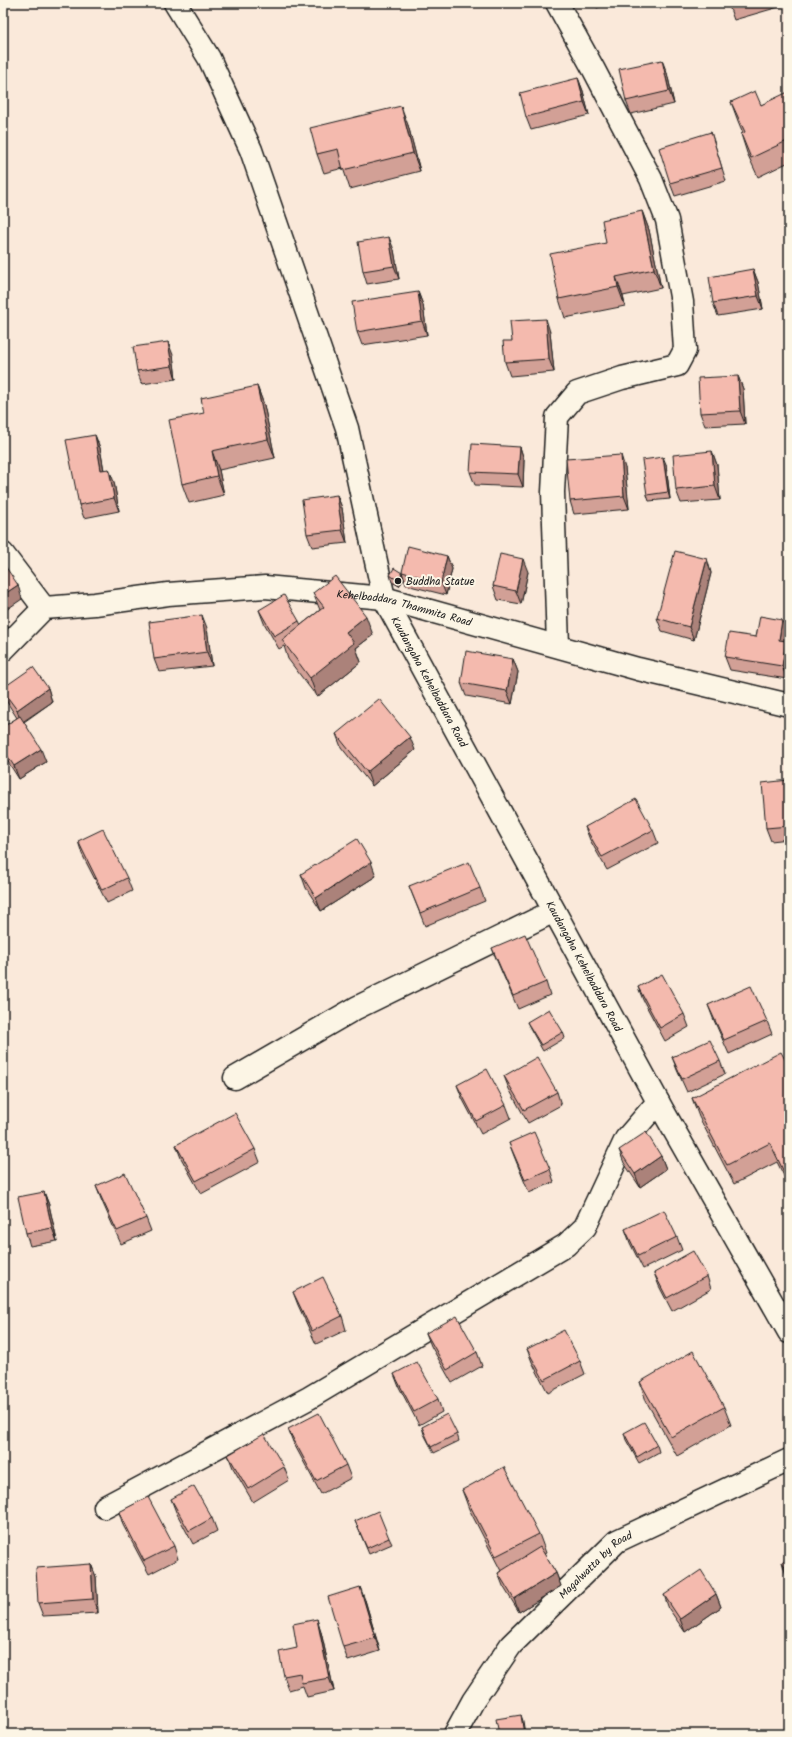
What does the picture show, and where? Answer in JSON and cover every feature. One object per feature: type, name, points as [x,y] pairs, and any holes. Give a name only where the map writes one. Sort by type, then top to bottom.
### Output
[{"type":"street","name":"Kaudangaha Kehelbaddara Road","points":[[175,3],[209,58],[251,150],[347,428],[384,598],[658,1102],[789,1332]]},
{"type":"street","points":[[557,3],[651,179],[667,220],[682,302],[685,350],[677,365],[622,378],[577,393],[558,418],[553,492],[558,646]]},
{"type":"street","points":[[3,554],[44,608],[3,650]]},
{"type":"street","name":"Kehelbaddara Thammita Road","points":[[44,608],[95,604],[168,594],[265,587],[384,598],[638,669],[789,705]]},
{"type":"street","points":[[235,1078],[356,1008],[554,911]]},
{"type":"street","points":[[105,1507],[309,1398],[566,1244],[585,1227],[626,1139],[658,1102]]},
{"type":"street","name":"Magalwatta by Road","points":[[455,1734],[473,1702],[511,1644],[617,1541],[789,1460]]},
{"type":"building","points":[[728,3],[743,3],[729,7]]},
{"type":"building","points":[[662,60],[669,91],[626,101],[619,69]]},
{"type":"building","points":[[578,78],[584,102],[526,117],[520,93]]},
{"type":"building","points":[[755,91],[761,105],[788,92],[789,140],[751,158],[741,134],[745,132],[731,102]]},
{"type":"building","points":[[401,106],[413,153],[343,170],[338,149],[317,154],[310,128]]},
{"type":"building","points":[[711,132],[722,168],[670,183],[659,148]]},
{"type":"building","points":[[642,211],[654,269],[616,277],[618,287],[559,299],[550,254],[606,243],[602,220]]},
{"type":"building","points":[[389,237],[394,266],[363,271],[358,242]]},
{"type":"building","points":[[753,269],[758,296],[713,303],[709,277]]},
{"type":"building","points":[[418,292],[422,321],[357,332],[352,302]]},
{"type":"building","points":[[546,319],[549,359],[505,362],[503,341],[512,341],[510,321]]},
{"type":"building","points":[[168,342],[172,366],[137,371],[133,347]]},
{"type":"building","points":[[738,376],[740,411],[700,413],[698,378]]},
{"type":"building","points":[[257,386],[268,439],[212,451],[217,476],[182,484],[169,420],[204,413],[201,398]]},
{"type":"building","points":[[95,435],[101,470],[109,469],[114,498],[79,505],[66,440]]},
{"type":"building","points":[[472,444],[520,447],[518,474],[470,472]]},
{"type":"building","points":[[712,451],[715,486],[676,490],[673,455]]},
{"type":"building","points":[[621,455],[624,496],[570,501],[566,459]]},
{"type":"building","points":[[663,457],[668,492],[647,495],[642,460]]},
{"type":"building","points":[[337,495],[342,530],[307,534],[302,500]]},
{"type":"building","points":[[408,546],[447,556],[441,582],[402,572]]},
{"type":"building","points":[[675,551],[707,559],[689,627],[657,618]]},
{"type":"building","points":[[500,554],[523,559],[516,591],[493,586]]},
{"type":"building","points":[[3,563],[18,585],[3,595]]},
{"type":"building","points":[[394,568],[402,573],[397,580],[390,575]]},
{"type":"building","points":[[335,576],[366,616],[346,632],[354,643],[310,678],[282,640],[324,607],[313,593]]},
{"type":"building","points":[[284,595],[299,621],[274,636],[259,610]]},
{"type":"building","points":[[202,615],[207,652],[154,659],[149,622]]},
{"type":"building","points":[[760,616],[782,620],[779,640],[786,641],[782,666],[725,657],[729,633],[756,637]]},
{"type":"building","points":[[466,651],[513,659],[507,691],[461,683]]},
{"type":"building","points":[[33,667],[48,688],[17,710],[3,691],[3,688]]},
{"type":"building","points":[[379,699],[410,737],[367,772],[336,734]]},
{"type":"building","points":[[20,716],[41,749],[14,766],[3,749],[3,727]]},
{"type":"building","points":[[789,780],[789,826],[766,828],[762,783]]},
{"type":"building","points":[[636,799],[653,830],[602,857],[585,827]]},
{"type":"building","points":[[103,829],[127,878],[102,890],[78,841]]},
{"type":"building","points":[[357,839],[371,862],[316,898],[301,874]]},
{"type":"building","points":[[469,862],[480,888],[420,913],[409,886]]},
{"type":"building","points":[[525,934],[546,982],[513,996],[492,948]]},
{"type":"building","points":[[662,974],[684,1014],[660,1028],[638,987]]},
{"type":"building","points":[[751,986],[767,1021],[724,1040],[708,1005]]},
{"type":"building","points":[[549,1009],[563,1032],[541,1045],[527,1022]]},
{"type":"building","points":[[710,1040],[720,1061],[682,1079],[672,1057]]},
{"type":"building","points":[[781,1052],[789,1067],[789,1172],[785,1174],[770,1143],[727,1165],[692,1098]]},
{"type":"building","points":[[537,1057],[557,1092],[524,1110],[504,1076]]},
{"type":"building","points":[[487,1069],[506,1105],[476,1121],[457,1085]]},
{"type":"building","points":[[235,1113],[255,1149],[196,1181],[176,1145]]},
{"type":"building","points":[[534,1132],[550,1169],[525,1180],[509,1143]]},
{"type":"building","points":[[646,1132],[661,1156],[635,1174],[619,1150]]},
{"type":"building","points":[[125,1173],[146,1218],[117,1231],[96,1186]]},
{"type":"building","points":[[44,1192],[52,1228],[26,1233],[18,1197]]},
{"type":"building","points":[[664,1210],[677,1237],[638,1256],[625,1229]]},
{"type":"building","points":[[693,1251],[707,1276],[667,1298],[654,1273]]},
{"type":"building","points":[[323,1277],[342,1316],[312,1331],[293,1292]]},
{"type":"building","points":[[457,1316],[477,1352],[447,1370],[426,1333]]},
{"type":"building","points":[[564,1330],[580,1361],[544,1380],[527,1349]]},
{"type":"building","points":[[693,1351],[724,1407],[671,1437],[640,1382]]},
{"type":"building","points":[[417,1362],[438,1399],[414,1412],[394,1374]]},
{"type":"building","points":[[319,1413],[346,1465],[316,1481],[288,1429]]},
{"type":"building","points":[[447,1414],[457,1434],[431,1447],[422,1427]]},
{"type":"building","points":[[644,1422],[657,1445],[637,1457],[624,1433]]},
{"type":"building","points":[[264,1434],[284,1467],[248,1489],[228,1455]]},
{"type":"building","points":[[504,1467],[539,1534],[496,1556],[462,1490]]},
{"type":"building","points":[[194,1486],[212,1518],[189,1531],[171,1499]]},
{"type":"building","points":[[148,1497],[174,1546],[144,1561],[119,1512]]},
{"type":"building","points":[[378,1511],[389,1538],[367,1548],[355,1521]]},
{"type":"building","points":[[540,1547],[556,1573],[514,1599],[498,1573]]},
{"type":"building","points":[[789,1557],[789,1573],[782,1562]]},
{"type":"building","points":[[91,1564],[93,1599],[38,1603],[36,1568]]},
{"type":"building","points":[[701,1570],[716,1594],[680,1619],[664,1595]]},
{"type":"building","points":[[360,1587],[375,1638],[343,1647],[328,1597]]},
{"type":"building","points":[[317,1619],[329,1678],[302,1683],[300,1673],[284,1676],[279,1652],[297,1648],[293,1624]]},
{"type":"building","points":[[521,1715],[524,1734],[499,1734],[496,1719]]},
{"type":"place","name":"Buddha Statue","points":[[398,581]]}]
